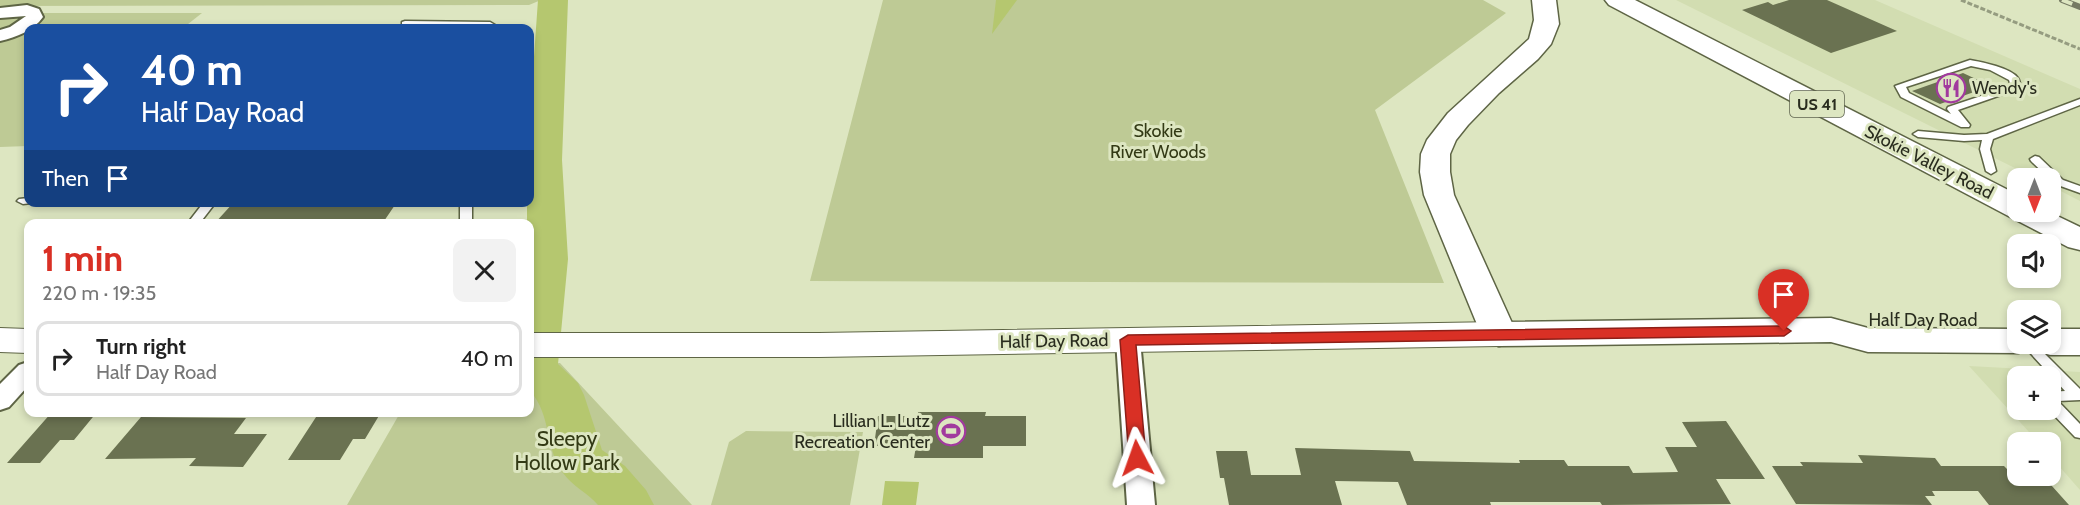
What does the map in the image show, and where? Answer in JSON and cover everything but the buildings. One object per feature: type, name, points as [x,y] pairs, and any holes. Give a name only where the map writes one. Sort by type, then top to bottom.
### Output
[{"type":"main road","points":[[1499,334],[1439,195],[1435,175],[1436,151],[1447,131],[1502,76],[1537,46],[1545,31],[1547,13],[1544,0]]},
{"type":"main road","name":"Skokie Valley Road","points":[[1617,0],[2007,202]]},
{"type":"main road","name":"Skokie Valley Road","points":[[1652,0],[2007,179]]},
{"type":"main road","points":[[2061,206],[2080,216]]},
{"type":"main road","points":[[2045,222],[2080,240]]},
{"type":"main road","name":"Half Day Road","points":[[1832,330],[1850,320],[2007,321]]},
{"type":"main road","points":[[2061,321],[2080,321]]},
{"type":"main road","name":"Half Day Road","points":[[534,345],[819,345],[1832,330],[1868,340],[2007,342]]},
{"type":"main road","points":[[0,340],[24,341]]},
{"type":"main road","points":[[2061,342],[2080,342]]},
{"type":"street","points":[[0,13],[27,10],[35,17],[26,24]]},
{"type":"street","points":[[0,36],[16,31],[24,25]]},
{"type":"street","points":[[1128,340],[1141,505]]},
{"type":"street","points":[[0,400],[24,375]]},
{"type":"lane","points":[[1970,63],[1985,65],[2014,79],[2016,88],[1952,109],[1965,125],[1905,95],[1900,86],[1970,63]]},
{"type":"lane","points":[[1918,134],[1964,138],[1988,136],[2080,102]]},
{"type":"lane","points":[[1988,136],[1985,149],[1991,171]]},
{"type":"lane","points":[[2035,159],[2059,182],[2080,190]]},
{"type":"lane","points":[[196,219],[207,207]]},
{"type":"lane","points":[[2038,354],[2079,395]]},
{"type":"lane","points":[[2061,396],[2079,395]]},
{"type":"lane","points":[[2061,413],[2080,433]]},
{"type":"path","points":[[1961,0],[2080,49]]},
{"type":"shaded area","points":[[996,0],[1017,0],[992,34]]},
{"type":"shaded area","points":[[1676,0],[1875,0],[2080,89],[2080,201],[2061,191],[2061,168],[2015,168]]},
{"type":"shaded area","points":[[1969,366],[2007,368],[2007,408]]},
{"type":"shaded area","points":[[2061,371],[2080,372],[2080,490],[2061,468],[2061,432],[2029,432],[2018,420],[2061,420]]},
{"type":"shaded area","points":[[885,481],[919,482],[916,505],[882,505]]},
{"type":"green space","points":[[0,0],[541,0],[529,5],[0,6]]},
{"type":"green space","name":"Skokie River Woods","points":[[883,0],[1483,0],[1506,13],[1375,110],[1444,283],[810,281]]},
{"type":"green space","points":[[0,13],[202,13],[188,24],[24,24],[24,146],[0,147]]},
{"type":"green space","name":"Sleepy Hollow Park","points":[[560,363],[692,505],[347,505],[398,417],[534,417],[534,364]]},
{"type":"green space","points":[[746,431],[863,432],[850,505],[711,505],[729,442]]},
{"type":"waterway","points":[[553,0],[544,160],[548,259],[535,368],[561,395],[581,461],[607,480],[628,505]]},
{"type":"railway","points":[[2062,0],[2080,7]]},
{"type":"place","name":"Wendy's","points":[[1951,88]]},
{"type":"place","name":"Lillian L. Lutz Recreation Center","points":[[951,431]]},
{"type":"route","points":[[1137,458],[1128,340],[1784,331]]}]
